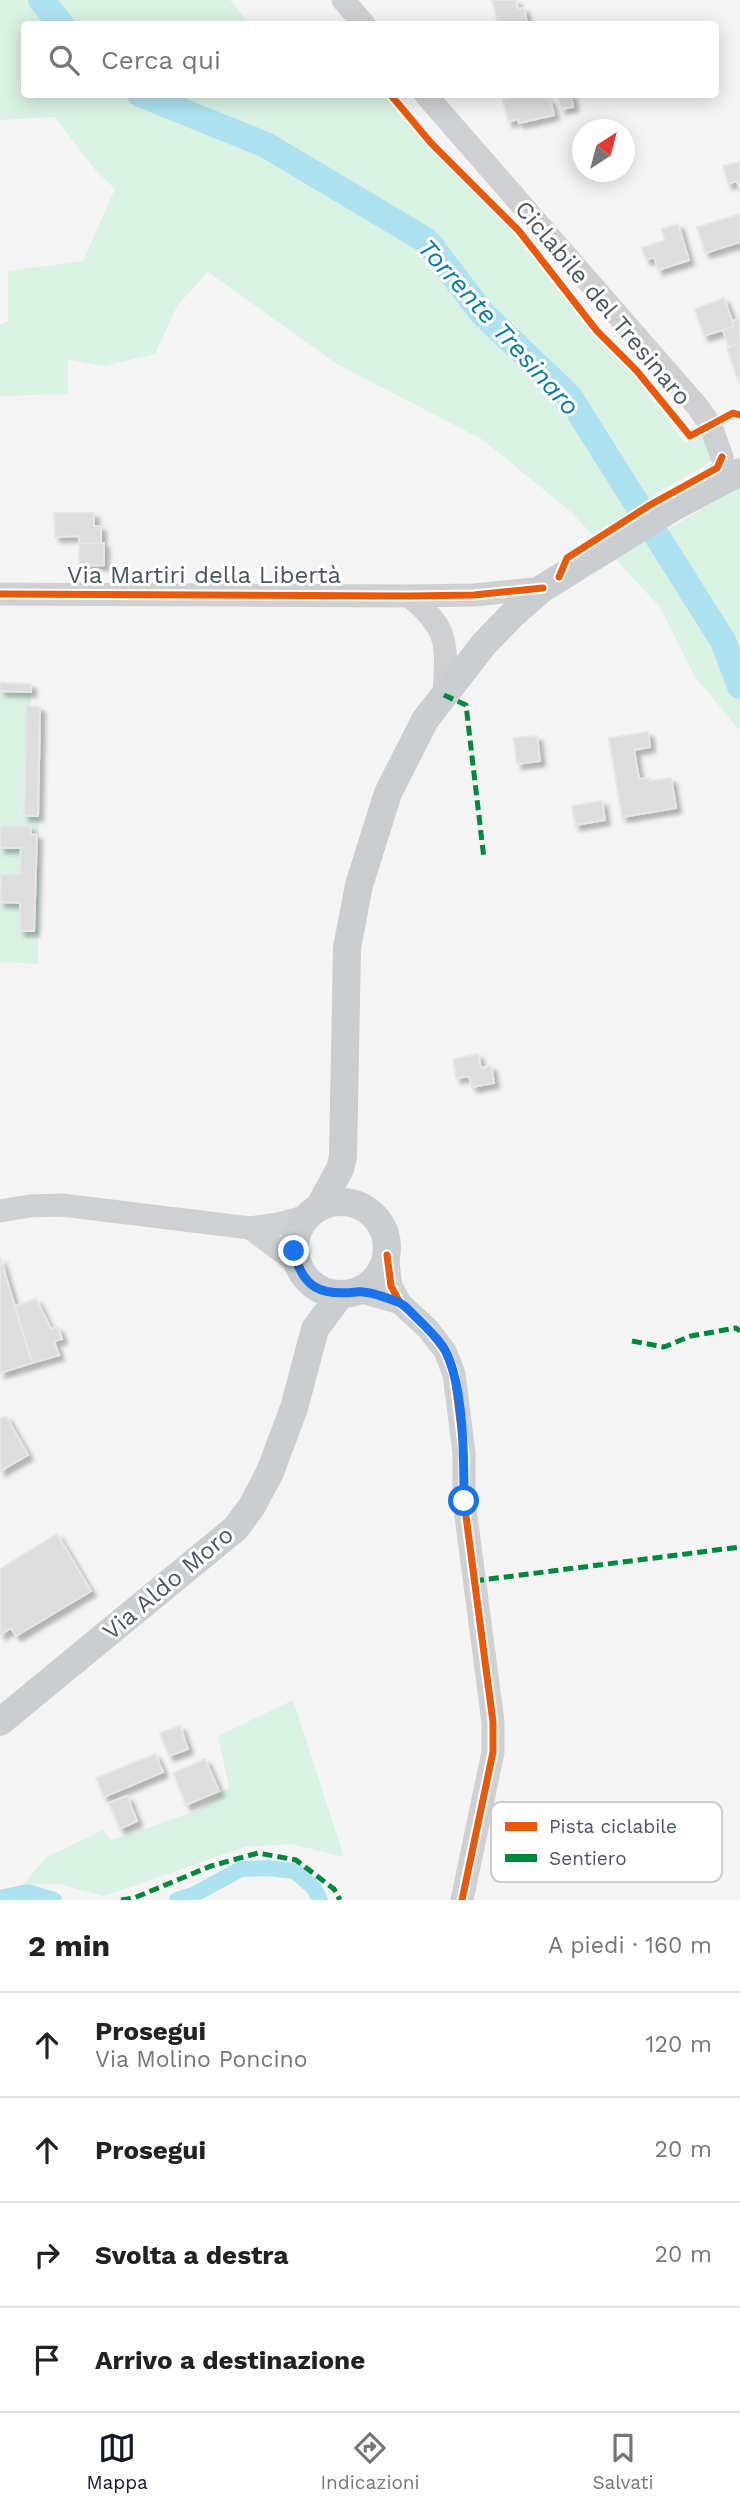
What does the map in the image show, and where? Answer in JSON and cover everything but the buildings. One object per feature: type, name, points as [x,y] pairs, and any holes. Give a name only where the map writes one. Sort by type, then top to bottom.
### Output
[{"type":"main road","points":[[343,1157],[361,1206],[379,1222],[387,1244],[387,1255],[377,1277],[350,1293],[332,1294],[316,1287],[300,1269],[294,1251],[295,1238],[300,1226],[313,1212],[340,1169],[343,1157],[347,948],[359,885],[388,793],[425,720],[484,644],[543,588],[732,468]]},
{"type":"main road","points":[[313,1212],[335,1202],[361,1206]]},
{"type":"main road","name":"Via Aldo Moro","points":[[0,1722],[236,1528],[252,1506],[270,1472],[294,1408],[315,1329],[311,1301],[300,1269]]},
{"type":"main road","name":"Via Aldo Moro","points":[[315,1329],[350,1293]]},
{"type":"street","points":[[343,0],[361,21]]},
{"type":"street","points":[[428,98],[697,406],[710,424],[732,468]]},
{"type":"street","name":"Via Martiri della Libertà","points":[[0,594],[409,596],[474,595],[543,588]]},
{"type":"street","points":[[409,596],[429,611],[439,625],[446,645],[444,695]]},
{"type":"street","points":[[439,625],[470,645],[484,644]]},
{"type":"street","points":[[0,1211],[62,1205],[250,1228],[278,1224],[313,1212]]},
{"type":"street","points":[[250,1228],[300,1269]]},
{"type":"street","points":[[387,1255],[391,1286],[400,1303],[428,1329],[445,1350],[454,1374],[464,1453],[464,1501],[493,1722],[493,1752],[462,1900]]},
{"type":"street","points":[[350,1293],[400,1303]]},
{"type":"green space","points":[[0,0],[230,0],[248,21],[21,21],[21,98],[385,98],[515,232],[593,333],[633,373],[685,443],[706,432],[717,458],[638,505],[658,536],[740,485],[740,731],[695,677],[660,607],[572,513],[483,440],[337,364],[208,272],[177,306],[155,354],[104,366],[68,359],[68,394],[0,396],[0,325],[8,321],[8,271],[83,261],[115,189],[96,171],[55,117],[0,120]]},
{"type":"green space","points":[[0,683],[31,684],[31,706],[40,707],[38,964],[0,962]]},
{"type":"green space","points":[[293,1700],[344,1857],[291,1844],[245,1847],[104,1896],[59,1884],[24,1884],[45,1858],[103,1830],[112,1840],[199,1810],[229,1787],[218,1736]]},
{"type":"waterway","name":"Torrente Tresinaro","points":[[41,0],[58,21]]},
{"type":"waterway","name":"Torrente Tresinaro","points":[[150,98],[266,145],[427,241],[482,313],[569,396],[723,641],[740,686]]},
{"type":"waterway","points":[[177,1900],[193,1895],[241,1869],[267,1868],[295,1871],[314,1888],[320,1900]]},
{"type":"waterway","points":[[0,1898],[27,1892],[54,1900]]},
{"type":"marked path","points":[[444,695],[466,705],[484,859]]},
{"type":"marked path","points":[[632,1341],[664,1347],[691,1336],[736,1328],[740,1331]]},
{"type":"marked path","points":[[474,1581],[740,1547]]},
{"type":"marked path","points":[[121,1900],[134,1898],[211,1866],[258,1853],[296,1860],[334,1889],[340,1900]]},
{"type":"cycle path","name":"Ciclabile del Tresinaro","points":[[393,98],[431,143],[519,231],[597,331],[636,370],[690,436],[733,413],[740,415]]},
{"type":"cycle path","points":[[559,577],[567,558],[650,505],[717,468],[722,457]]},
{"type":"cycle path","points":[[0,594],[409,596],[474,595],[543,588]]},
{"type":"cycle path","points":[[387,1255],[391,1286],[400,1303],[428,1329],[445,1351],[454,1374],[464,1453],[464,1501],[493,1722],[493,1752],[462,1900]]},
{"type":"route","points":[[294,1251],[299,1269],[316,1287],[332,1294],[358,1291],[400,1303],[428,1329],[445,1350],[454,1374],[464,1453],[464,1501]]}]
